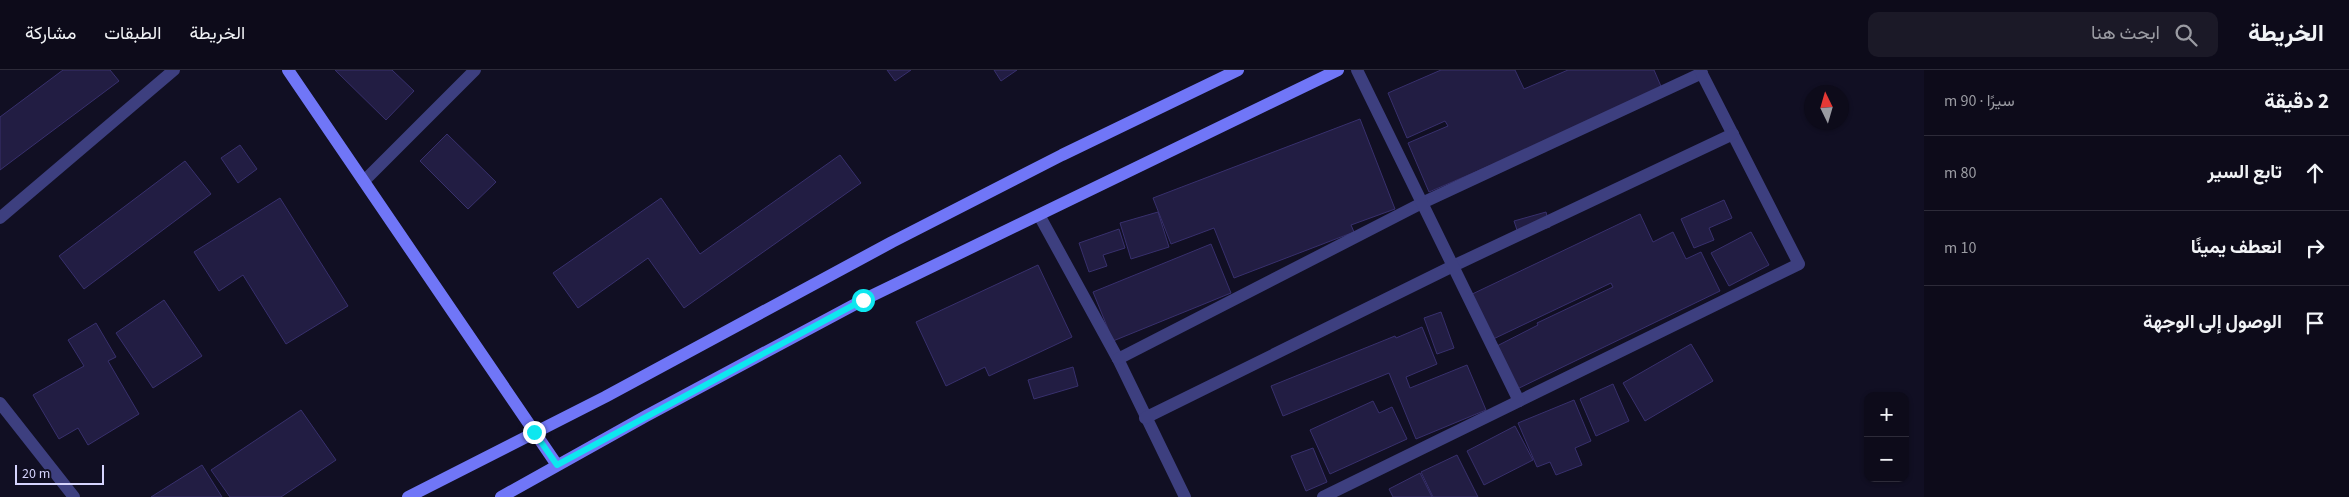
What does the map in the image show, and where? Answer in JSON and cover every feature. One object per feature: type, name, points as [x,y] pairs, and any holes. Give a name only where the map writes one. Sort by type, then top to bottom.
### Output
[{"type":"main road","points":[[288,70],[557,465]]},
{"type":"main road","points":[[408,497],[605,397],[900,237],[1062,155],[1238,70]]},
{"type":"main road","points":[[501,497],[863,300],[1338,70]]},
{"type":"street","points":[[0,218],[174,70]]},
{"type":"street","points":[[364,181],[475,70]]},
{"type":"street","points":[[1356,70],[1519,402]]},
{"type":"street","points":[[1118,359],[1422,203],[1701,72],[1799,264],[1323,497]]},
{"type":"street","points":[[1145,418],[1453,266],[1732,134]]},
{"type":"street","points":[[1039,215],[1118,359],[1185,497]]},
{"type":"street","points":[[0,404],[74,497]]},
{"type":"building","points":[[63,70],[110,70],[119,81],[0,170],[0,117]]},
{"type":"building","points":[[335,70],[392,70],[414,91],[386,120]]},
{"type":"building","points":[[887,70],[911,70],[895,81]]},
{"type":"building","points":[[994,70],[1017,70],[1001,81]]},
{"type":"building","points":[[1441,70],[1515,70],[1524,89],[1568,70],[1654,70],[1663,91],[1429,192],[1408,143],[1448,126],[1445,121],[1407,138],[1388,93]]},
{"type":"building","points":[[1360,119],[1395,209],[1351,225],[1354,232],[1234,278],[1214,228],[1171,244],[1153,198]]},
{"type":"building","points":[[447,134],[496,182],[468,209],[420,161]]},
{"type":"building","points":[[240,145],[257,169],[238,183],[221,158]]},
{"type":"building","points":[[840,155],[861,183],[684,308],[648,258],[578,308],[553,273],[661,198],[700,254]]},
{"type":"building","points":[[185,161],[211,194],[84,289],[59,256]]},
{"type":"building","points":[[280,198],[348,306],[286,344],[243,275],[219,291],[194,252]]},
{"type":"building","points":[[1724,200],[1732,218],[1709,228],[1714,240],[1694,248],[1681,219]]},
{"type":"building","points":[[1158,212],[1169,247],[1131,259],[1120,223]]},
{"type":"building","points":[[1546,212],[1550,227],[1519,236],[1514,221]]},
{"type":"building","points":[[1640,214],[1653,242],[1673,232],[1686,259],[1701,252],[1720,291],[1513,391],[1493,348],[1538,325],[1537,323],[1613,287],[1611,283],[1487,342],[1466,297]]},
{"type":"building","points":[[1119,229],[1125,248],[1103,255],[1107,266],[1089,272],[1079,243]]},
{"type":"building","points":[[1751,232],[1769,265],[1729,286],[1711,253]]},
{"type":"building","points":[[1211,244],[1231,293],[1113,341],[1093,292]]},
{"type":"building","points":[[1038,265],[1072,337],[989,376],[985,367],[946,386],[916,322]]},
{"type":"building","points":[[164,300],[202,356],[153,388],[116,333]]},
{"type":"building","points":[[1441,312],[1454,348],[1437,354],[1424,318]]},
{"type":"building","points":[[96,323],[116,357],[108,361],[139,414],[88,445],[78,428],[59,439],[33,395],[84,366],[68,340]]},
{"type":"building","points":[[1422,327],[1437,364],[1406,377],[1410,388],[1467,365],[1486,410],[1416,439],[1389,373],[1283,416],[1271,386]]},
{"type":"building","points":[[1691,344],[1713,381],[1645,421],[1623,383]]},
{"type":"building","points":[[1073,367],[1078,386],[1034,399],[1028,380]]},
{"type":"building","points":[[1613,384],[1629,421],[1596,436],[1580,399]]},
{"type":"building","points":[[1574,400],[1591,441],[1575,448],[1582,465],[1556,475],[1550,462],[1537,467],[1518,423]]},
{"type":"building","points":[[1373,401],[1379,413],[1392,407],[1407,439],[1330,474],[1310,430]]},
{"type":"building","points":[[301,410],[336,460],[281,497],[230,497],[211,470]]},
{"type":"building","points":[[1515,426],[1533,460],[1484,485],[1467,451]]},
{"type":"building","points":[[1313,448],[1327,482],[1306,491],[1291,456]]},
{"type":"building","points":[[1457,455],[1478,497],[1433,497],[1421,472]]},
{"type":"building","points":[[202,465],[222,497],[151,497]]},
{"type":"building","points":[[1420,473],[1432,497],[1393,497],[1389,489]]},
{"type":"route","points":[[534,432],[557,465],[863,300]]}]
